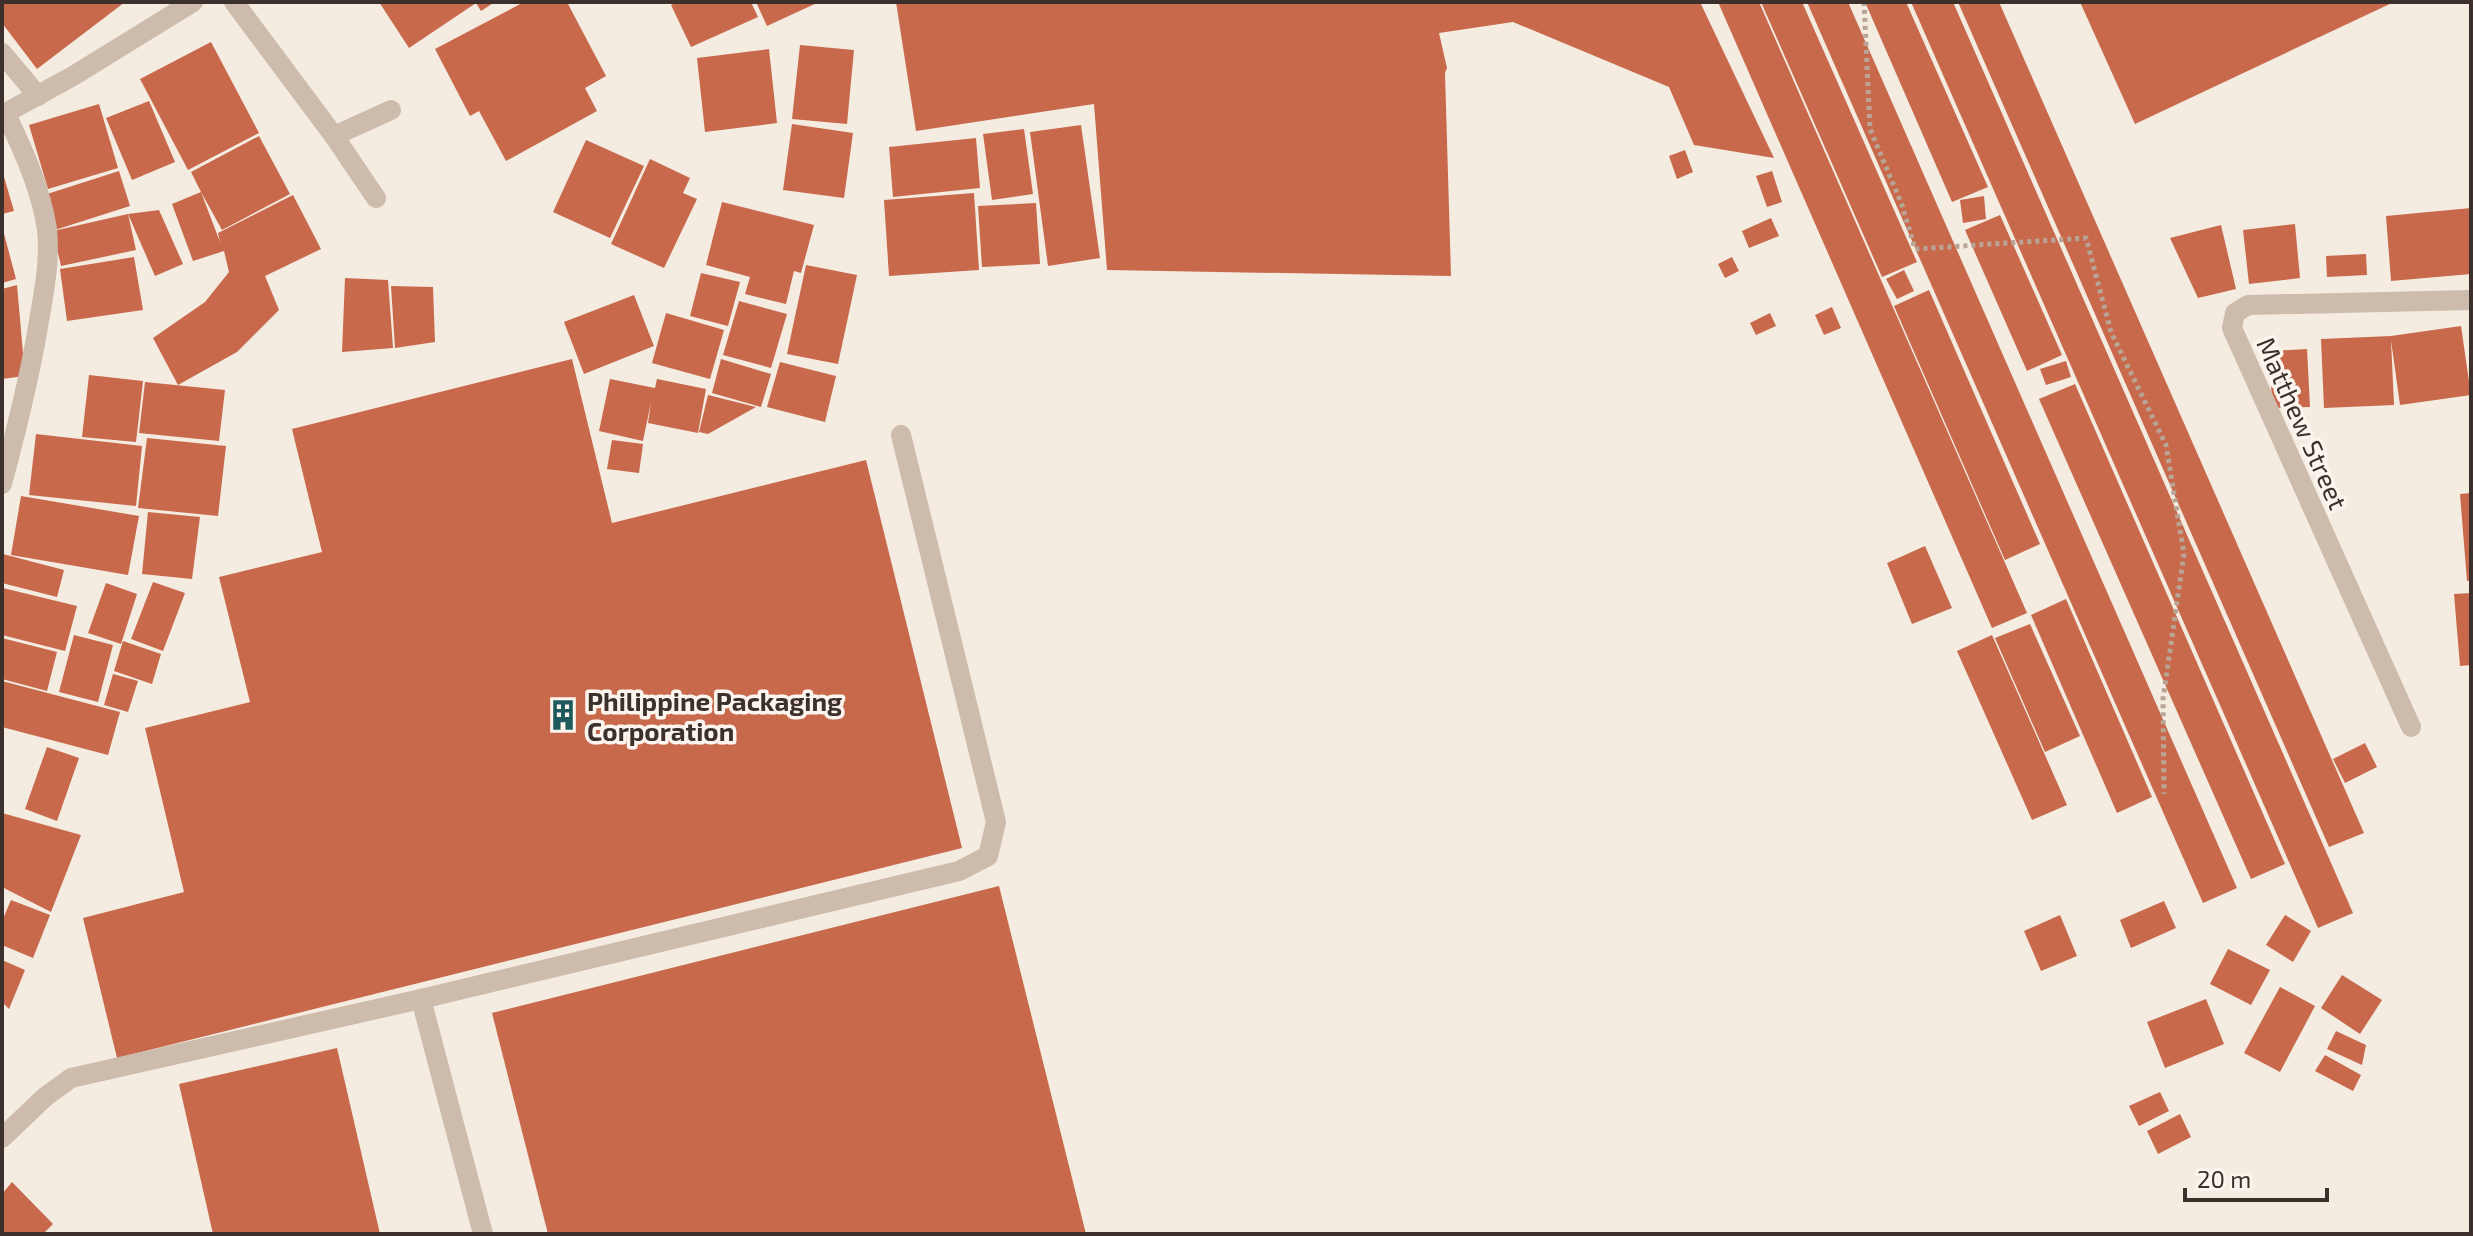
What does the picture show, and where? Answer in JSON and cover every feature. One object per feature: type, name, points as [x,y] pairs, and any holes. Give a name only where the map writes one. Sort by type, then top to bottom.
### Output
[{"type":"street","points":[[2,484],[30,379],[48,263],[46,228],[36,187],[24,150],[4,114],[193,2]]},
{"type":"street","points":[[234,2],[376,198]]},
{"type":"street","points":[[2,53],[38,96]]},
{"type":"street","points":[[334,136],[391,110]]},
{"type":"street","name":"Matthew Street","points":[[2411,727],[2232,328],[2235,313],[2248,305],[2471,300]]},
{"type":"street","points":[[2,1138],[45,1097],[71,1078],[421,999],[959,871],[988,856],[996,822],[901,435]]},
{"type":"street","points":[[421,999],[483,1234]]},
{"type":"path","points":[[1864,2],[1870,129],[1902,205],[1915,249],[2086,238],[2111,332],[2166,445],[2184,554],[2163,699],[2164,794]]},
{"type":"building","points":[[2,2],[125,2],[37,69],[2,23]]},
{"type":"building","points":[[379,2],[495,2],[481,11],[476,3],[409,48]]},
{"type":"building","points":[[524,2],[567,2],[606,76],[585,88],[597,111],[506,161],[479,111],[470,116],[435,49]]},
{"type":"building","points":[[678,2],[751,2],[758,17],[691,47],[671,5]]},
{"type":"building","points":[[756,2],[819,2],[767,26]]},
{"type":"building","points":[[896,2],[1700,2],[1774,158],[1694,145],[1669,87],[1513,22],[1439,33],[1447,68],[1451,276],[1107,270],[1094,104],[916,131]]},
{"type":"building","points":[[1718,2],[1759,2],[2027,613],[1992,628]]},
{"type":"building","points":[[1761,2],[1802,2],[1917,262],[1882,277]]},
{"type":"building","points":[[1807,2],[1848,2],[2237,888],[2203,903]]},
{"type":"building","points":[[1865,2],[1906,2],[1988,187],[1952,202]]},
{"type":"building","points":[[1911,2],[1953,2],[2353,913],[2318,928]]},
{"type":"building","points":[[1958,2],[1999,2],[2364,833],[2329,847]]},
{"type":"building","points":[[2080,2],[2394,2],[2135,124]]},
{"type":"building","points":[[211,42],[259,133],[188,170],[140,79]]},
{"type":"building","points":[[800,45],[854,50],[847,124],[792,119]]},
{"type":"building","points":[[769,49],[777,123],[705,132],[697,58]]},
{"type":"building","points":[[149,101],[175,162],[132,180],[106,118]]},
{"type":"building","points":[[99,104],[118,168],[48,189],[29,125]]},
{"type":"building","points":[[792,124],[853,133],[844,198],[783,190]]},
{"type":"building","points":[[1081,125],[1100,258],[1048,266],[1030,132]]},
{"type":"building","points":[[1024,129],[1033,194],[992,200],[983,134]]},
{"type":"building","points":[[259,136],[290,194],[222,230],[191,172]]},
{"type":"building","points":[[976,138],[980,188],[893,197],[889,147]]},
{"type":"building","points":[[586,140],[644,166],[610,238],[553,212]]},
{"type":"building","points":[[1685,150],[1693,172],[1677,179],[1669,156]]},
{"type":"building","points":[[650,159],[690,178],[683,193],[697,199],[664,268],[611,244]]},
{"type":"building","points":[[2,170],[14,211],[2,214]]},
{"type":"building","points":[[119,171],[130,206],[55,230],[44,195]]},
{"type":"building","points":[[1772,171],[1782,202],[1767,207],[1756,176]]},
{"type":"building","points":[[201,192],[220,242],[218,233],[293,195],[321,249],[265,276],[279,310],[237,352],[178,385],[153,338],[205,302],[229,272],[224,251],[193,261],[172,204]]},
{"type":"building","points":[[974,193],[979,270],[889,276],[884,200]]},
{"type":"building","points":[[1984,196],[1986,219],[1963,223],[1960,200]]},
{"type":"building","points":[[722,202],[814,225],[801,273],[794,271],[786,304],[745,294],[750,277],[706,265]]},
{"type":"building","points":[[1036,203],[1040,264],[982,267],[978,206]]},
{"type":"building","points":[[2471,208],[2471,274],[2391,281],[2386,216]]},
{"type":"building","points":[[159,210],[183,264],[155,276],[128,214]]},
{"type":"building","points":[[128,214],[136,250],[61,266],[53,231]]},
{"type":"building","points":[[2000,215],[2062,355],[2027,371],[1965,230]]},
{"type":"building","points":[[1771,218],[1779,236],[1749,248],[1742,231]]},
{"type":"building","points":[[2295,224],[2300,278],[2249,284],[2243,230]]},
{"type":"building","points":[[2221,225],[2236,289],[2198,298],[2170,238]]},
{"type":"building","points":[[2,226],[16,279],[2,283]]},
{"type":"building","points":[[2366,254],[2367,275],[2327,277],[2326,256]]},
{"type":"building","points":[[134,257],[143,310],[67,321],[60,269]]},
{"type":"building","points":[[1732,257],[1739,271],[1725,278],[1718,264]]},
{"type":"building","points":[[806,265],[857,275],[838,364],[787,354]]},
{"type":"building","points":[[1904,270],[1914,291],[1897,299],[1886,279]]},
{"type":"building","points":[[701,273],[740,282],[728,326],[690,316]]},
{"type":"building","points":[[345,278],[388,280],[393,348],[342,352]]},
{"type":"building","points":[[17,285],[25,376],[2,379],[2,289]]},
{"type":"building","points":[[391,286],[433,287],[435,342],[395,348]]},
{"type":"building","points":[[1929,290],[2040,544],[2005,560],[1894,306]]},
{"type":"building","points":[[634,295],[654,346],[584,374],[564,322]]},
{"type":"building","points":[[739,301],[787,314],[771,368],[723,355]]},
{"type":"building","points":[[1832,307],[1841,328],[1824,335],[1815,315]]},
{"type":"building","points":[[666,313],[724,330],[710,379],[652,363]]},
{"type":"building","points":[[1770,313],[1776,326],[1756,335],[1750,323]]},
{"type":"building","points":[[2461,326],[2471,395],[2400,405],[2391,340],[2394,405],[2324,408],[2321,339],[2391,336]]},
{"type":"building","points":[[2307,349],[2310,407],[2272,408],[2270,351]]},
{"type":"building","name":"Philippine Packaging Corporation","points":[[572,359],[612,523],[866,460],[962,848],[117,1058],[83,918],[184,892],[145,728],[250,702],[219,577],[322,552],[292,429]]},
{"type":"building","points":[[721,359],[771,374],[761,407],[712,393]]},
{"type":"building","points":[[2066,361],[2071,377],[2046,385],[2040,369]]},
{"type":"building","points":[[780,362],[836,376],[825,422],[767,407]]},
{"type":"building","points":[[89,375],[143,381],[136,442],[82,437]]},
{"type":"building","points":[[610,379],[655,388],[657,379],[706,389],[698,433],[648,423],[651,402],[643,441],[599,431]]},
{"type":"building","points":[[145,382],[225,390],[219,441],[139,433]]},
{"type":"building","points":[[2075,384],[2285,864],[2251,879],[2039,399]]},
{"type":"building","points":[[708,395],[756,407],[708,434],[699,432]]},
{"type":"building","points":[[36,434],[142,446],[136,506],[29,495]]},
{"type":"building","points":[[147,438],[226,446],[218,516],[138,508]]},
{"type":"building","points":[[612,440],[643,444],[639,473],[607,469]]},
{"type":"building","points":[[2471,493],[2471,580],[2467,581],[2460,494]]},
{"type":"building","points":[[21,496],[139,516],[128,575],[11,555]]},
{"type":"building","points":[[148,512],[200,517],[192,579],[142,574]]},
{"type":"building","points":[[1925,546],[1952,608],[1912,624],[1887,563]]},
{"type":"building","points":[[3,554],[64,570],[57,597],[2,583]]},
{"type":"building","points":[[153,582],[185,593],[163,651],[131,639]]},
{"type":"building","points":[[106,583],[137,594],[121,644],[88,633]]},
{"type":"building","points":[[3,588],[77,606],[65,651],[2,635]]},
{"type":"building","points":[[2471,593],[2471,665],[2460,666],[2454,594]]},
{"type":"building","points":[[2066,599],[2152,797],[2117,813],[2031,615]]},
{"type":"building","points":[[2030,624],[2080,736],[2045,752],[1995,638]]},
{"type":"building","points":[[74,635],[113,645],[98,702],[59,692]]},
{"type":"building","points":[[1992,635],[2067,805],[2032,820],[1957,651]]},
{"type":"building","points":[[2,638],[57,652],[47,691],[2,679]]},
{"type":"building","points":[[123,641],[161,654],[152,684],[114,671]]},
{"type":"building","points":[[113,674],[138,681],[128,712],[104,705]]},
{"type":"building","points":[[2,681],[120,712],[108,755],[2,727]]},
{"type":"building","points":[[2365,743],[2377,767],[2345,783],[2333,759]]},
{"type":"building","points":[[47,747],[79,758],[57,821],[25,809]]},
{"type":"building","points":[[2,813],[81,835],[51,912],[2,887]]},
{"type":"building","points":[[999,886],[1086,1234],[548,1234],[492,1013]]},
{"type":"building","points":[[11,900],[50,915],[33,958],[2,945],[2,921]]},
{"type":"building","points":[[2164,901],[2176,928],[2131,948],[2120,920]]},
{"type":"building","points":[[2060,915],[2077,956],[2041,971],[2024,931]]},
{"type":"building","points":[[2285,915],[2311,931],[2293,962],[2266,945]]},
{"type":"building","points":[[2228,949],[2270,970],[2251,1005],[2210,984]]},
{"type":"building","points":[[2,960],[25,970],[9,1009],[2,1002]]},
{"type":"building","points":[[2342,975],[2382,1000],[2360,1034],[2321,1008]]},
{"type":"building","points":[[2280,987],[2315,1006],[2280,1072],[2244,1053]]},
{"type":"building","points":[[2206,999],[2224,1044],[2165,1068],[2147,1022]]},
{"type":"building","points":[[2336,1031],[2366,1045],[2362,1065],[2327,1049]]},
{"type":"building","points":[[337,1048],[380,1234],[213,1234],[179,1084]]},
{"type":"building","points":[[2325,1055],[2361,1075],[2353,1091],[2315,1071]]},
{"type":"building","points":[[2160,1092],[2169,1111],[2139,1126],[2129,1106]]},
{"type":"building","points":[[2180,1114],[2191,1137],[2158,1154],[2147,1131]]},
{"type":"building","points":[[12,1182],[53,1224],[43,1234],[2,1234],[2,1194]]},
{"type":"place","name":"Philippine Packaging Corporation","points":[[563,715]]}]
